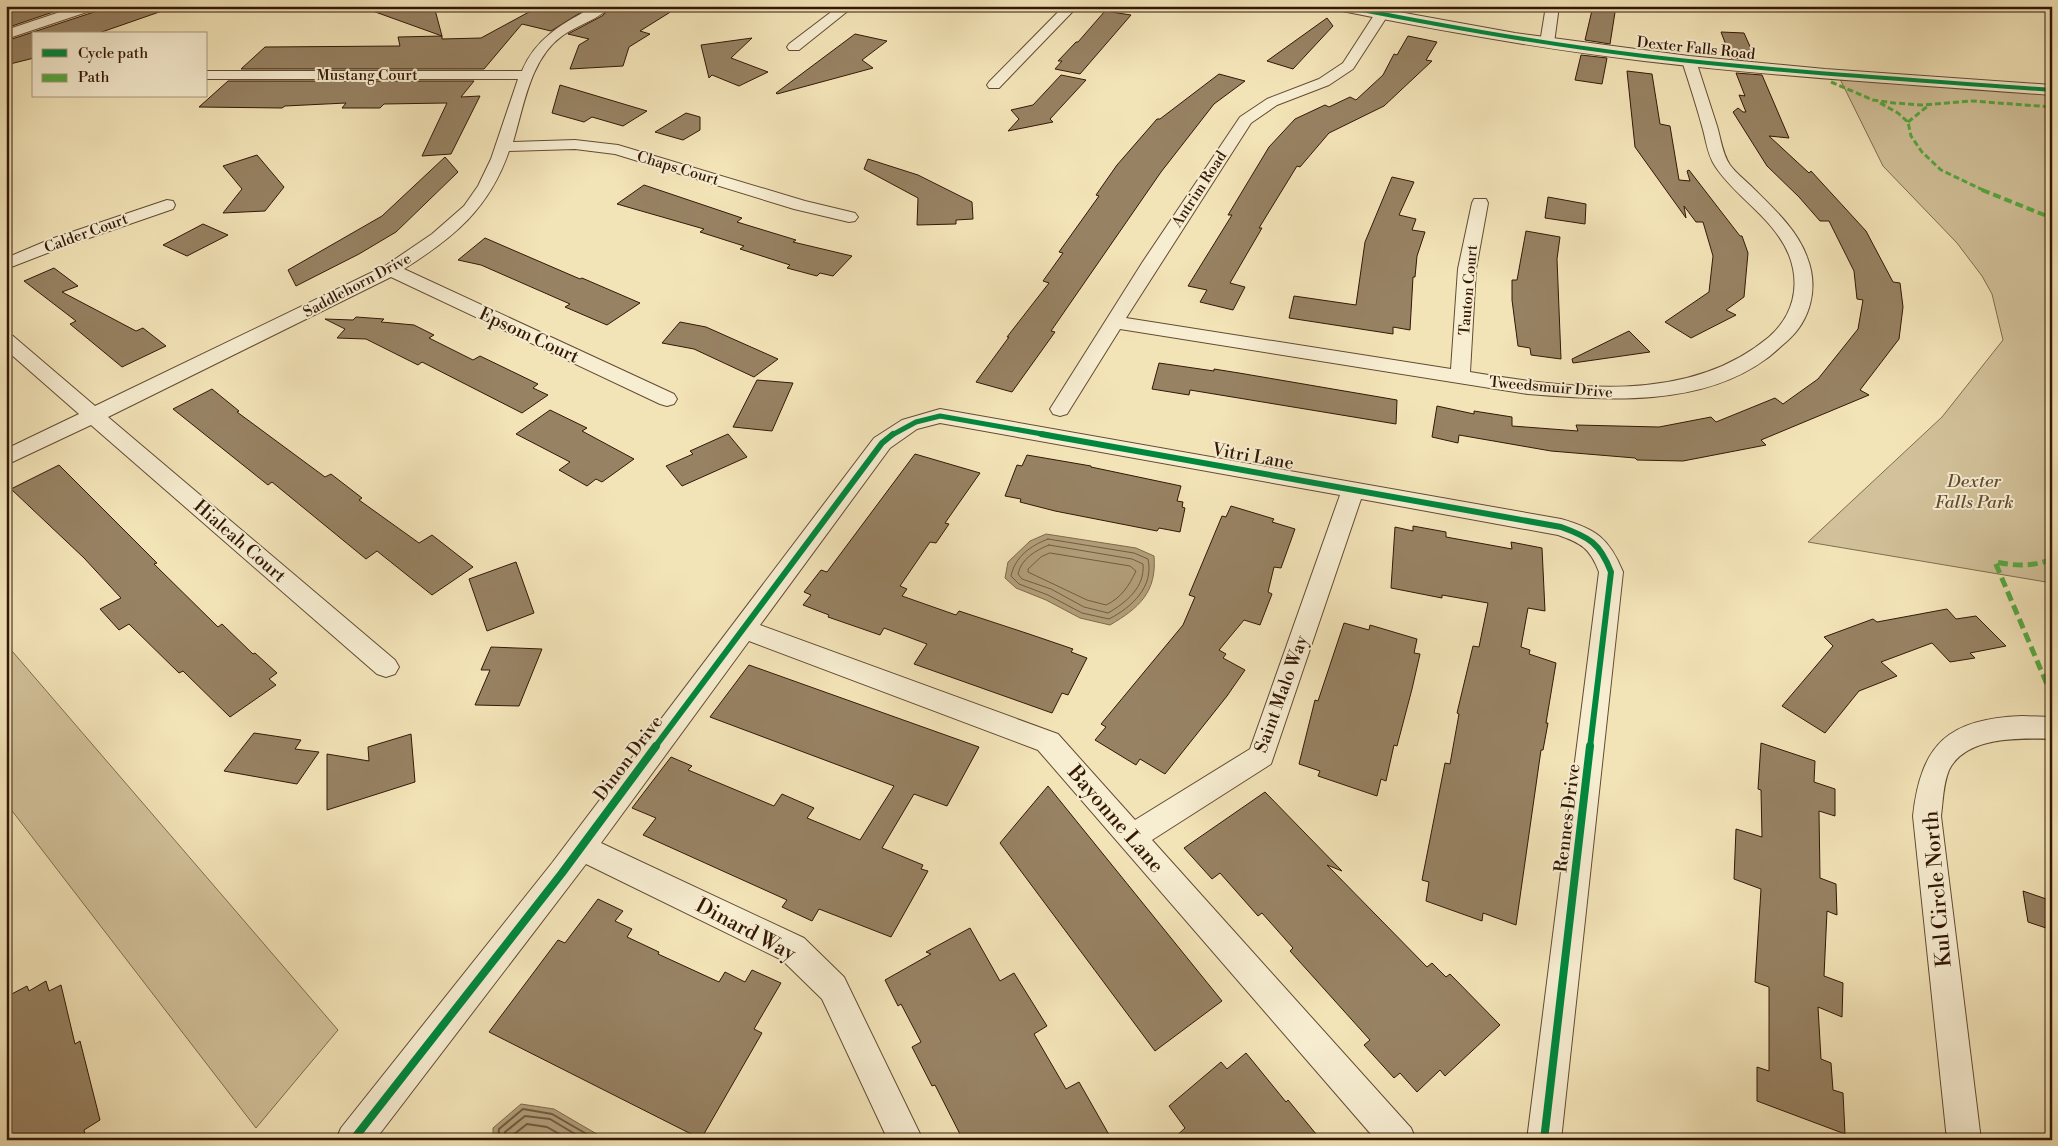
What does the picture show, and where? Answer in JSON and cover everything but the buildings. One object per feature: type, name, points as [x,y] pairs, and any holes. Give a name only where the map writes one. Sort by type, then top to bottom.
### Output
[{"type":"street","points":[[6,35],[91,6]]},
{"type":"street","name":"Saddlehorn Drive","points":[[6,458],[391,270],[448,230],[483,191],[503,147],[527,75],[538,52],[544,44],[564,30],[605,6]]},
{"type":"street","points":[[794,47],[848,6]]},
{"type":"street","points":[[994,85],[1072,6]]},
{"type":"street","name":"Dexter Falls Road","points":[[1342,6],[1547,43],[1690,61],[2052,90]]},
{"type":"street","points":[[1547,43],[1553,6]]},
{"type":"street","name":"Antrim Road","points":[[1060,409],[1198,189],[1245,120],[1272,102],[1324,82],[1348,66],[1381,14]]},
{"type":"street","name":"Tweedsmuir Drive","points":[[1114,322],[1460,378],[1528,388],[1583,393],[1642,392],[1711,379],[1735,370],[1752,361],[1775,344],[1788,330],[1798,316],[1804,301],[1804,286],[1800,265],[1793,245],[1761,205],[1725,170],[1717,155],[1690,61]]},
{"type":"street","name":"Mustang Court","points":[[208,74],[527,75]]},
{"type":"street","name":"Chaps Court","points":[[503,147],[594,144],[800,205],[849,217]]},
{"type":"street","name":"Tauton Court","points":[[1460,378],[1467,269],[1480,203]]},
{"type":"street","name":"Calder Court","points":[[6,264],[57,243],[167,205]]},
{"type":"street","name":"Epsom Court","points":[[391,270],[667,399]]},
{"type":"street","name":"Hialeah Court","points":[[6,340],[386,667]]},
{"type":"street","name":"Vitri Lane","points":[[940,416],[1561,527]]},
{"type":"street","name":"Dinon Drive","points":[[353,1140],[562,874],[882,443],[898,430],[918,420],[940,416]]},
{"type":"street","name":"Saint Malo Way","points":[[1132,837],[1261,756],[1353,489]]},
{"type":"street","name":"Rennes Drive","points":[[1544,1140],[1611,572],[1604,553],[1588,537],[1561,527]]},
{"type":"street","name":"Bayonne Lane","points":[[743,629],[1048,742],[1399,1140]]},
{"type":"street","name":"Kul Circle North","points":[[1964,1140],[1927,816],[1931,784],[1942,758],[1965,739],[1996,728],[2052,728]]},
{"type":"street","name":"Dinard Way","points":[[581,848],[793,949],[833,988],[906,1140]]},
{"type":"green space","name":"Dexter Falls Park","points":[[1840,79],[2052,95],[2052,583],[1808,542],[1942,417],[2003,340],[1992,294],[1982,276],[1957,243],[1883,166]]},
{"type":"green space","points":[[6,644],[338,1030],[256,1128],[6,803]]},
{"type":"water","points":[[1046,534],[1136,548],[1154,556],[1152,580],[1144,598],[1130,612],[1110,625],[1080,618],[1046,600],[1016,588],[1005,578],[1008,562],[1030,541]]},
{"type":"water","points":[[521,1104],[554,1109],[607,1140],[493,1140],[493,1128]]},
{"type":"marked path","points":[[1831,82],[1873,100],[1894,103],[1922,105],[1972,101],[2052,107]]},
{"type":"marked path","points":[[1880,103],[1898,113],[1908,122],[1911,136],[1922,152],[1941,170],[1967,184],[2052,218]]},
{"type":"marked path","points":[[1908,122],[1929,105]]},
{"type":"marked path","points":[[2052,559],[2030,566],[1995,562],[2052,696]]},
{"type":"cycle path","points":[[1342,6],[1428,23],[1602,51],[1780,70],[2052,90]]},
{"type":"cycle path","points":[[353,1140],[562,873],[882,443],[909,425],[940,416],[1561,527],[1580,534],[1598,547],[1603,553],[1611,572],[1544,1140]]}]
